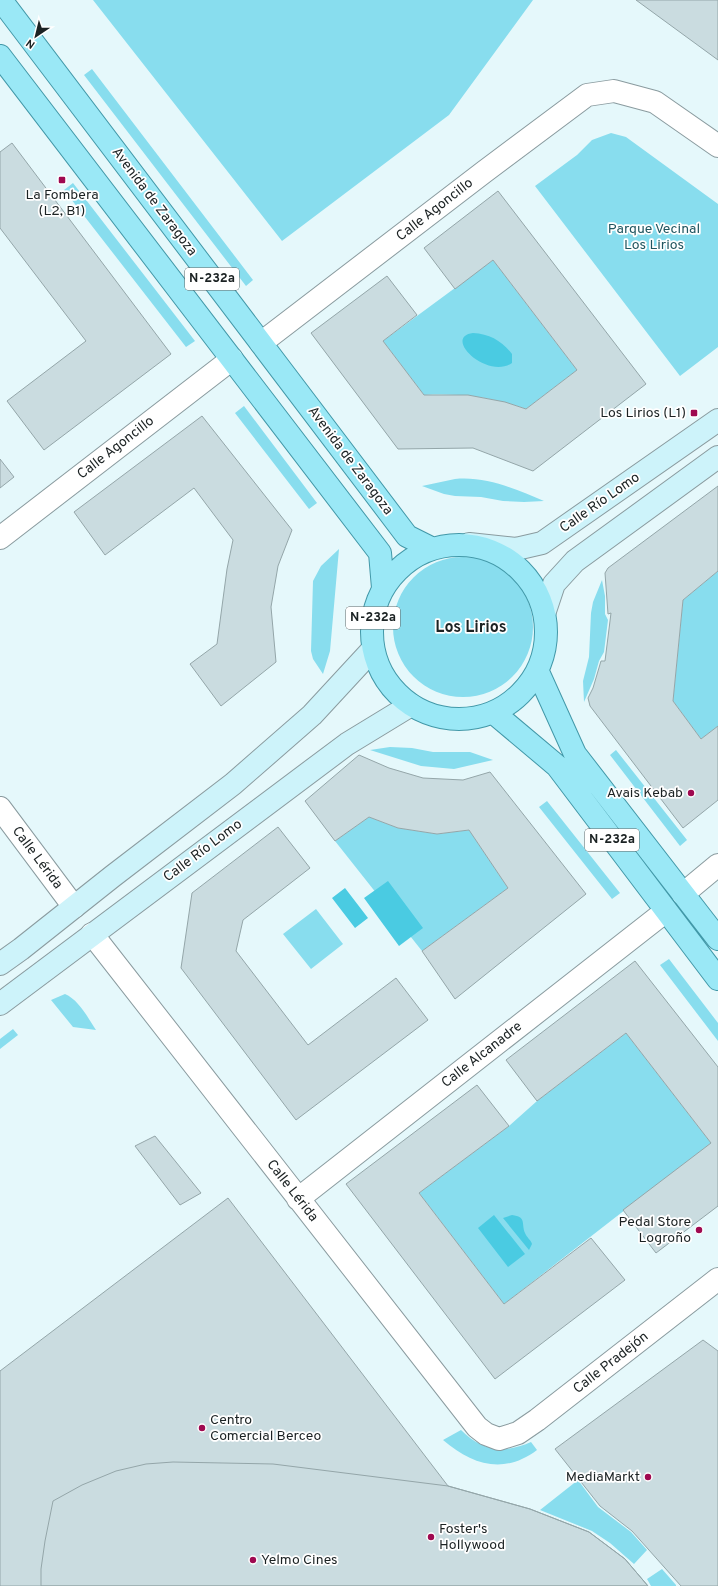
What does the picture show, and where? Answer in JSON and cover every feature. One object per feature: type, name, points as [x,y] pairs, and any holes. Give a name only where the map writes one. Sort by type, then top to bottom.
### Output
[{"type":"main road","name":"Avenida de Zaragoza","points":[[2,0],[407,536],[431,548]]},
{"type":"main road","name":"N-232a","points":[[3,67],[232,359],[380,553],[383,588]]},
{"type":"main road","name":"Calle Río Lomo","points":[[469,544],[516,549],[542,542],[718,420]]},
{"type":"main road","points":[[545,611],[554,584],[575,561],[718,457]]},
{"type":"main road","name":"N-232a","points":[[450,544],[469,544],[495,551],[517,566],[535,586],[545,611],[547,632],[545,652],[538,672],[520,696],[494,713],[466,720],[437,717],[411,705],[394,690],[380,671],[373,649],[371,628],[375,607],[383,588],[396,571],[412,557],[431,548],[450,544]]},
{"type":"main road","points":[[0,964],[21,950],[239,779],[312,715],[373,649]]},
{"type":"main road","name":"N-232a","points":[[538,672],[575,754],[718,939]]},
{"type":"main road","name":"Calle Río Lomo","points":[[0,1004],[347,744],[411,705]]},
{"type":"main road","name":"N-232a","points":[[494,713],[556,766],[718,979]]},
{"type":"street","name":"Calle Agoncillo","points":[[261,344],[484,172],[587,95],[614,91],[655,102],[718,146]]},
{"type":"street","name":"Calle Agoncillo","points":[[0,538],[232,359]]},
{"type":"street","name":"Calle Lérida","points":[[0,808],[74,907]]},
{"type":"street","points":[[683,894],[718,865]]},
{"type":"street","name":"Calle Alcanadre","points":[[298,1199],[666,911]]},
{"type":"street","name":"Calle Lérida","points":[[92,934],[477,1427],[486,1434],[499,1439]]},
{"type":"street","name":"Calle Pradejón","points":[[499,1439],[518,1433],[537,1420],[718,1279]]},
{"type":"green space","points":[[93,0],[533,0],[449,115],[282,241]]},
{"type":"green space","points":[[92,69],[253,280],[246,286],[84,75]]},
{"type":"green space","name":"Parque Vecinal Los Lirios","points":[[611,133],[626,137],[718,204],[718,347],[680,376],[535,186],[577,155],[592,140]]},
{"type":"green space","points":[[73,183],[195,341],[186,347],[64,190]]},
{"type":"green space","points":[[493,260],[577,370],[526,409],[500,401],[463,395],[424,395],[383,341]]},
{"type":"green space","points":[[244,406],[317,503],[309,509],[235,413]]},
{"type":"green space","points":[[455,479],[478,479],[489,481],[512,488],[544,501],[503,501],[481,497],[455,496],[444,494],[422,486]]},
{"type":"green space","points":[[339,549],[330,651],[323,674],[313,659],[311,651],[313,581],[321,566]]},
{"type":"green space","points":[[470,557],[490,562],[502,568],[513,577],[522,588],[528,600],[532,613],[532,641],[528,654],[522,666],[513,677],[502,686],[490,692],[477,696],[456,697],[436,692],[424,686],[413,677],[404,666],[394,641],[393,620],[398,600],[404,588],[413,577],[424,568],[449,558]]},
{"type":"green space","points":[[718,571],[718,726],[701,739],[673,701],[683,600]]},
{"type":"green space","points":[[602,580],[605,596],[605,614],[608,620],[604,652],[599,661],[594,679],[584,702],[583,681],[589,657],[591,613],[593,602]]},
{"type":"green space","points":[[390,747],[412,748],[433,752],[470,752],[493,760],[454,769],[421,766],[370,750]]},
{"type":"green space","points":[[616,750],[687,840],[680,846],[610,755]]},
{"type":"green space","points":[[547,801],[620,893],[612,899],[539,807]]},
{"type":"green space","points":[[369,817],[398,828],[437,834],[469,830],[508,888],[422,951],[335,841]]},
{"type":"green space","points":[[316,909],[343,944],[311,969],[283,934]]},
{"type":"green space","points":[[669,959],[718,1023],[718,1041],[660,965]]},
{"type":"green space","points":[[65,994],[75,1000],[96,1030],[73,1027],[51,1000]]},
{"type":"green space","points":[[13,1029],[18,1035],[0,1049],[0,1039]]},
{"type":"green space","points":[[626,1033],[711,1143],[504,1304],[419,1193],[509,1126],[537,1101]]},
{"type":"green space","points":[[461,1430],[469,1437],[485,1446],[503,1449],[521,1446],[531,1442],[537,1450],[525,1458],[512,1462],[488,1464],[465,1456],[443,1440]]},
{"type":"green space","points":[[578,1480],[598,1507],[631,1532],[647,1550],[634,1564],[610,1543],[592,1531],[540,1510]]},
{"type":"green space","points":[[662,1569],[676,1586],[651,1586],[647,1579]]},
{"type":"shaded area","points":[[473,333],[485,335],[504,345],[512,354],[512,363],[502,367],[491,366],[480,362],[472,356],[465,349],[462,342],[465,336]]},
{"type":"shaded area","points":[[388,881],[423,928],[399,946],[364,898]]},
{"type":"shaded area","points":[[345,888],[368,918],[355,928],[332,898]]},
{"type":"shaded area","points":[[494,1215],[525,1254],[508,1267],[478,1228]]},
{"type":"shaded area","points":[[512,1215],[520,1217],[523,1221],[525,1233],[532,1244],[529,1250],[503,1218]]},
{"type":"building","points":[[636,0],[718,0],[718,60]]},
{"type":"building","points":[[12,143],[171,354],[44,450],[7,401],[86,341],[0,228],[0,152]]},
{"type":"building","points":[[498,191],[646,384],[533,471],[473,448],[398,449],[311,333],[387,276],[417,315],[383,341],[424,395],[468,395],[505,402],[526,409],[577,370],[493,260],[455,289],[424,248]]},
{"type":"building","points":[[202,416],[292,530],[278,566],[271,607],[276,662],[221,706],[190,664],[217,644],[227,569],[233,540],[194,488],[105,555],[74,512]]},
{"type":"building","points":[[0,459],[14,477],[0,488]]},
{"type":"building","points":[[718,486],[718,571],[683,600],[673,701],[701,739],[718,726],[718,800],[683,828],[590,706],[588,698],[593,688],[601,661],[605,661],[611,613],[608,614],[605,573],[608,568]]},
{"type":"building","points":[[359,755],[389,768],[423,778],[463,780],[490,772],[586,894],[455,999],[422,951],[508,888],[469,830],[437,834],[398,828],[369,817],[335,841],[305,801]]},
{"type":"building","points":[[278,827],[310,868],[243,920],[236,951],[308,1045],[396,978],[428,1020],[296,1120],[181,968],[192,893]]},
{"type":"building","points":[[635,961],[718,1067],[718,1206],[656,1253],[623,1210],[711,1143],[626,1033],[537,1101],[506,1060]]},
{"type":"building","points":[[477,1085],[509,1126],[419,1193],[504,1304],[591,1238],[625,1280],[495,1379],[346,1184]]},
{"type":"building","points":[[155,1136],[201,1193],[180,1205],[135,1146]]},
{"type":"building","name":"Centro Comercial Berceo","points":[[228,1198],[448,1486],[530,1509],[589,1532],[625,1559],[648,1586],[0,1586],[0,1371]]},
{"type":"building","name":"MediaMarkt","points":[[703,1340],[718,1351],[718,1586],[681,1586],[632,1531],[600,1506],[555,1449]]},
{"type":"building","name":"Centro Comercial Berceo","points":[[173,1462],[273,1464],[448,1486],[530,1509],[589,1532],[625,1559],[648,1586],[41,1586],[41,1569],[53,1501],[82,1485],[116,1471],[146,1464]]},
{"type":"place","name":"La Fombera (L2, B1)","points":[[62,180]]},
{"type":"place","name":"Los Lirios (L1)","points":[[694,413]]},
{"type":"place","name":"Avais Kebab","points":[[691,793]]},
{"type":"place","name":"Pedal Store Logroño","points":[[699,1230]]},
{"type":"place","name":"Centro Comercial Berceo","points":[[202,1428]]},
{"type":"place","name":"MediaMarkt","points":[[648,1477]]},
{"type":"place","name":"Foster's Hollywood","points":[[431,1537]]},
{"type":"place","name":"Yelmo Cines","points":[[253,1560]]},
{"type":"district","name":"Los Lirios","points":[[471,628]]}]
